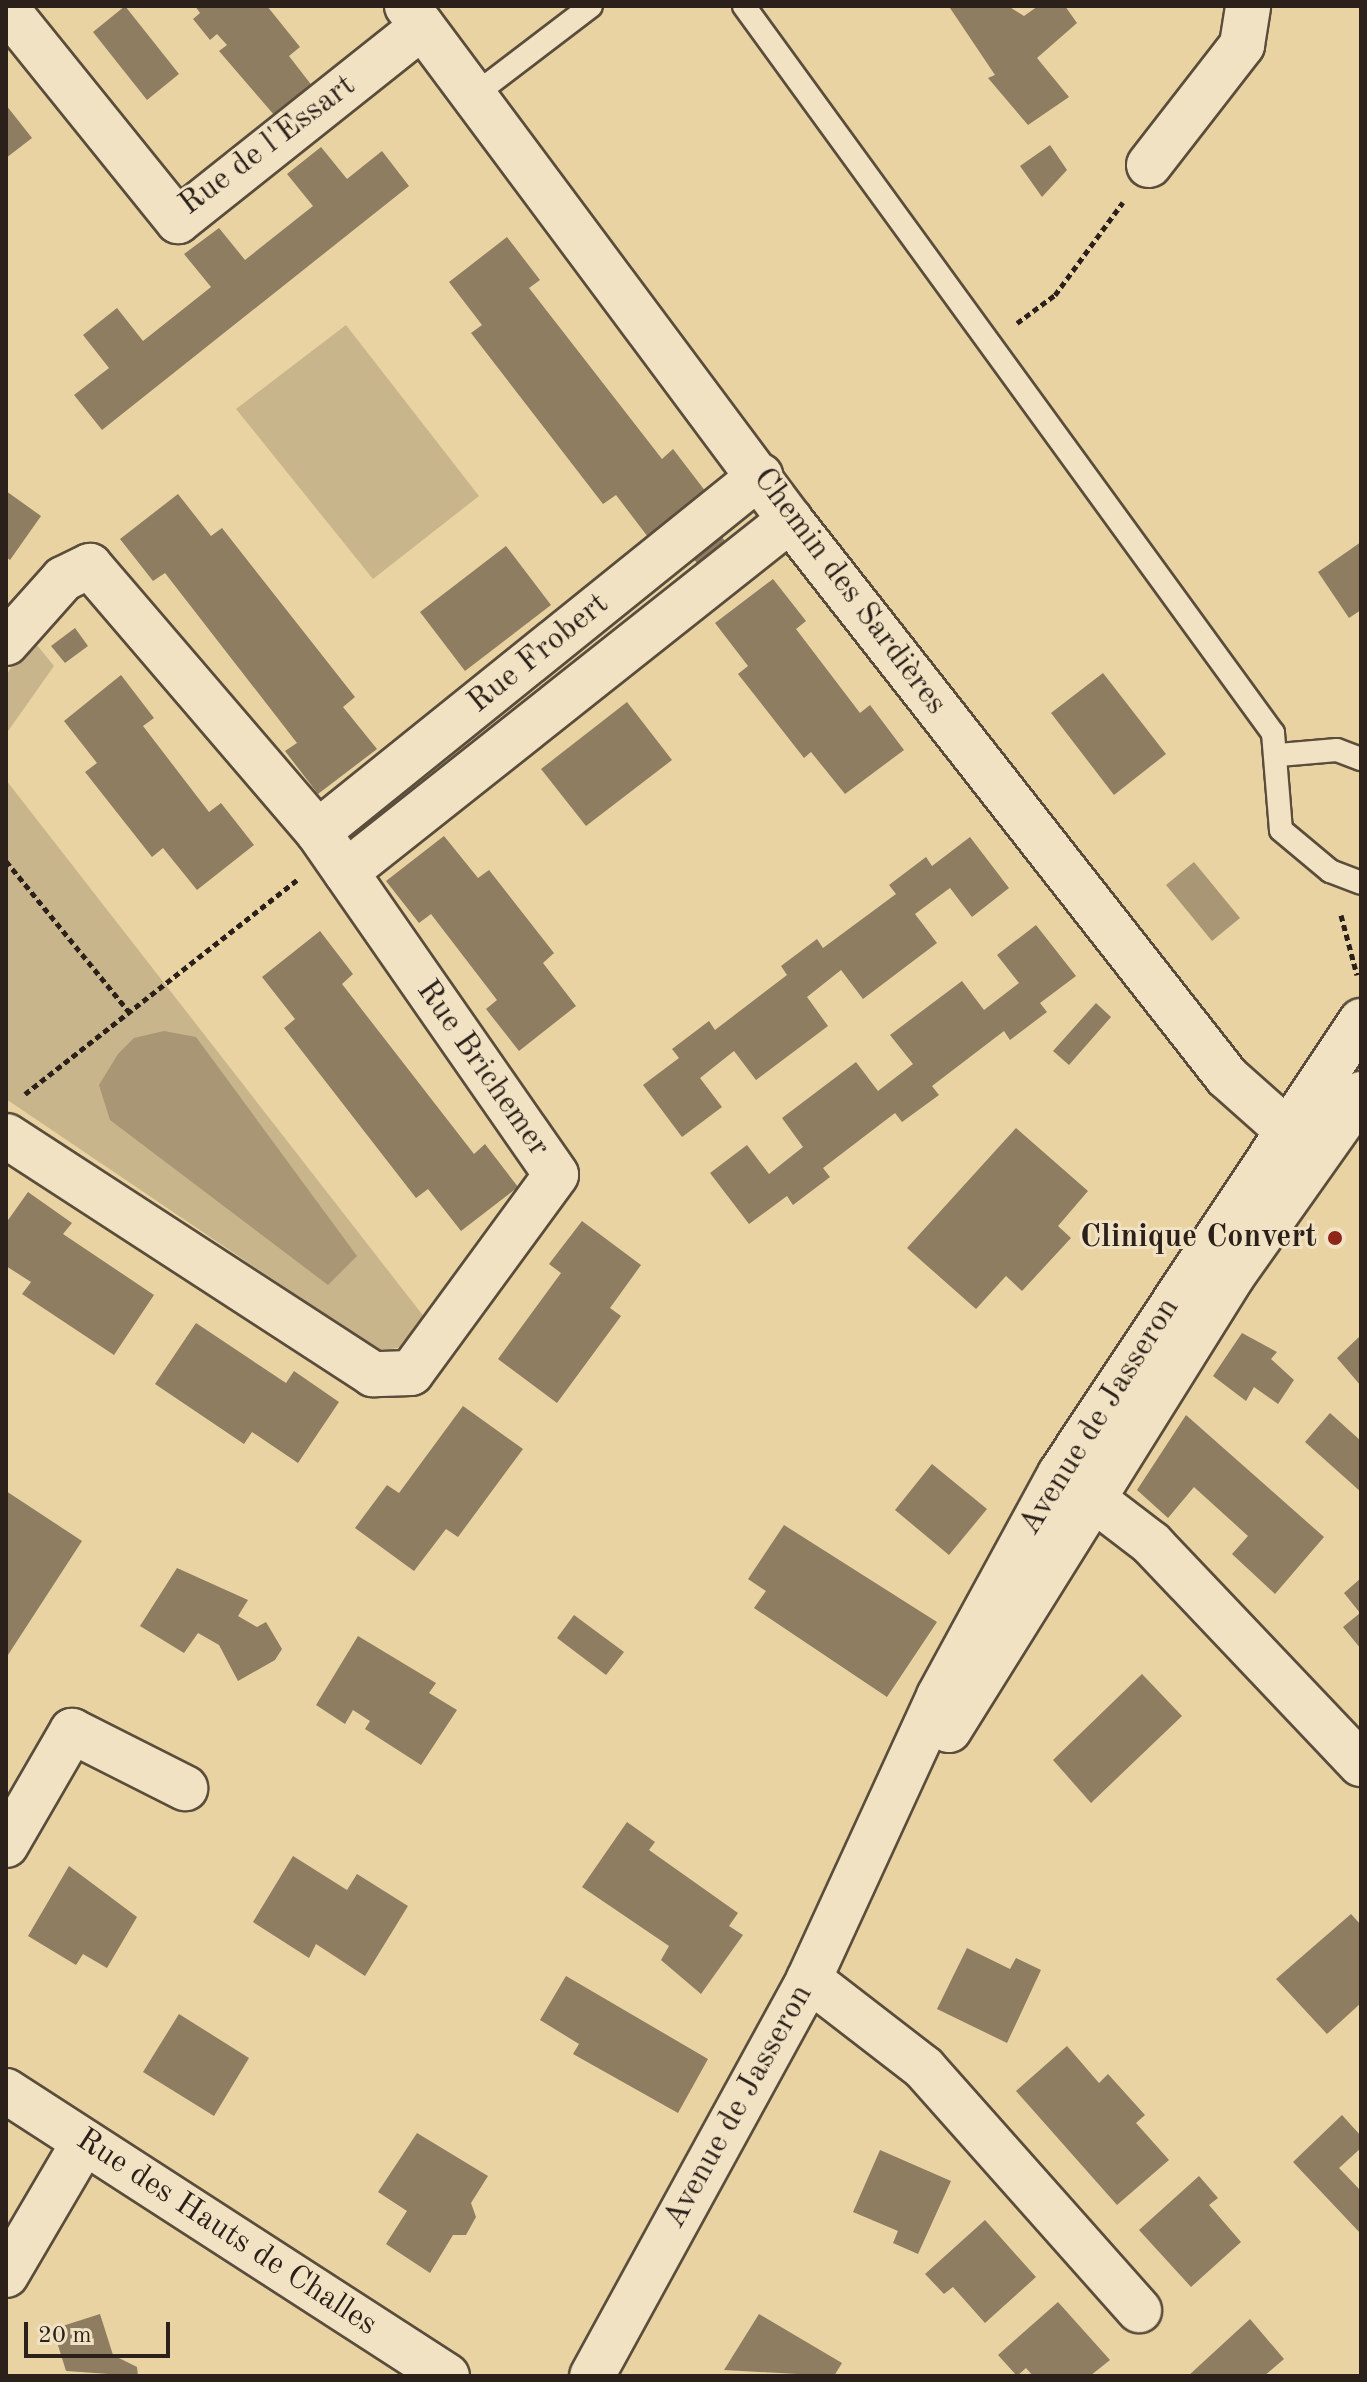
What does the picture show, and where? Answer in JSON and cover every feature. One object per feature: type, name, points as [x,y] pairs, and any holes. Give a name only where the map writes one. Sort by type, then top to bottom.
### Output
[{"type":"street","points":[[1149,165],[1242,45],[1248,6]]},
{"type":"street","name":"Rue de l'Essart","points":[[6,8],[178,221],[415,16]]},
{"type":"street","name":"Chemin des Sardières","points":[[415,16],[477,93],[790,520],[1227,1077],[1300,1144]]},
{"type":"street","name":"Rue Frobert","points":[[332,852],[760,476]]},
{"type":"street","name":"Rue Frobert","points":[[332,852],[790,520]]},
{"type":"street","name":"Rue Brichemer","points":[[6,643],[63,579],[90,566],[332,852],[556,1175],[411,1373],[373,1374],[12,1118]]},
{"type":"street","name":"Avenue de Jasseron","points":[[592,2376],[809,1979],[878,1835],[996,1659],[1077,1484],[1300,1144],[1361,1021]]},
{"type":"street","name":"Avenue de Jasseron","points":[[1300,1144],[1361,1094]]},
{"type":"street","points":[[1077,1484],[1151,1543],[1361,1764]]},
{"type":"street","points":[[6,1845],[72,1731],[185,1788]]},
{"type":"street","points":[[809,1979],[924,2068],[1139,2310]]},
{"type":"street","name":"Rue des Hauts de Challes","points":[[6,2091],[447,2376]]},
{"type":"street","points":[[6,2275],[84,2142]]},
{"type":"lane","points":[[477,93],[591,6]]},
{"type":"lane","points":[[744,6],[1273,733],[1279,755],[1281,830],[1330,871],[1361,883]]},
{"type":"lane","points":[[1279,755],[1337,750],[1361,759]]},
{"type":"path","points":[[990,343],[1055,295],[1149,165]]},
{"type":"path","points":[[12,1118],[130,1013],[332,852]]},
{"type":"path","points":[[6,861],[130,1013]]},
{"type":"path","points":[[1330,871],[1361,989]]},
{"type":"shaded area","points":[[346,325],[479,496],[373,579],[236,409]]},
{"type":"shaded area","points":[[32,639],[54,666],[6,734],[6,675]]},
{"type":"shaded area","points":[[6,780],[425,1318],[403,1347],[379,1351],[6,1099]]},
{"type":"shaded area","points":[[1194,862],[1240,918],[1212,941],[1166,885]]},
{"type":"shaded area","points":[[164,1031],[196,1037],[357,1256],[328,1285],[110,1120],[99,1085],[118,1054],[134,1038]]},
{"type":"building","points":[[125,6],[179,74],[147,100],[93,32]]},
{"type":"building","points":[[195,6],[267,6],[300,47],[289,56],[313,87],[275,116],[219,51],[227,45],[217,34],[210,40],[193,19],[200,13]]},
{"type":"building","points":[[1008,6],[1024,16],[1038,6],[1065,6],[1077,23],[1037,58],[1069,97],[1028,125],[988,78],[995,75],[950,8]]},
{"type":"building","points":[[6,105],[32,138],[6,158]]},
{"type":"building","points":[[1050,145],[1067,170],[1042,197],[1020,166]]},
{"type":"building","points":[[321,147],[347,179],[382,151],[409,186],[102,430],[74,395],[109,368],[83,335],[117,308],[143,341],[211,287],[184,254],[219,228],[245,260],[313,206],[287,174]]},
{"type":"building","points":[[507,237],[540,280],[529,288],[662,459],[673,449],[706,492],[648,537],[616,495],[603,504],[471,333],[482,325],[449,282]]},
{"type":"building","points":[[6,491],[41,516],[10,560],[6,557]]},
{"type":"building","points":[[178,494],[211,536],[222,528],[355,697],[343,707],[377,749],[318,794],[285,751],[297,743],[165,573],[153,581],[120,539]]},
{"type":"building","points":[[721,536],[735,553],[706,575],[693,558]]},
{"type":"building","points":[[1361,542],[1361,610],[1349,618],[1318,572]]},
{"type":"building","points":[[506,546],[551,605],[465,671],[420,612]]},
{"type":"building","points":[[773,579],[806,621],[796,629],[860,713],[870,705],[904,750],[845,794],[811,752],[804,758],[738,674],[748,666],[715,623]]},
{"type":"building","points":[[75,628],[88,646],[65,663],[51,646]]},
{"type":"building","points":[[1103,673],[1166,754],[1114,795],[1051,713]]},
{"type":"building","points":[[121,675],[154,718],[143,726],[209,812],[221,803],[254,845],[197,890],[163,848],[152,857],[85,772],[97,763],[64,721]]},
{"type":"building","points":[[627,702],[672,760],[586,826],[541,769]]},
{"type":"building","points":[[444,836],[478,878],[489,870],[554,953],[543,963],[576,1006],[519,1051],[486,1009],[497,1000],[431,914],[419,923],[386,881]]},
{"type":"building","points":[[970,837],[1009,888],[972,917],[950,888],[915,914],[937,943],[863,999],[841,970],[807,997],[828,1026],[756,1080],[734,1051],[700,1078],[722,1107],[682,1137],[643,1085],[679,1058],[672,1049],[709,1021],[715,1030],[787,975],[781,966],[817,939],[823,948],[896,894],[889,885],[926,857],[932,866]]},
{"type":"building","points":[[1036,925],[1076,976],[1040,1003],[1047,1012],[1010,1040],[1004,1031],[932,1086],[939,1095],[902,1122],[895,1113],[823,1168],[830,1177],[793,1205],[787,1196],[749,1224],[710,1173],[747,1145],[769,1174],[803,1147],[782,1118],[856,1062],[878,1091],[913,1064],[890,1035],[962,981],[984,1010],[1019,983],[997,955]]},
{"type":"building","points":[[320,931],[353,974],[342,984],[474,1154],[485,1144],[518,1187],[461,1231],[428,1189],[416,1198],[284,1028],[295,1019],[262,977]]},
{"type":"building","points":[[1096,1003],[1111,1017],[1069,1065],[1053,1051]]},
{"type":"building","points":[[1016,1128],[1088,1191],[1058,1226],[1071,1238],[1022,1291],[1006,1276],[976,1309],[907,1248]]},
{"type":"building","points":[[28,1192],[72,1223],[63,1234],[154,1295],[114,1355],[22,1294],[31,1282],[6,1266],[6,1223]]},
{"type":"building","points":[[582,1221],[641,1265],[610,1308],[621,1316],[557,1403],[498,1359],[561,1273],[549,1264]]},
{"type":"building","points":[[196,1323],[286,1383],[294,1371],[339,1402],[298,1463],[252,1432],[244,1444],[155,1384]]},
{"type":"building","points":[[1242,1333],[1277,1352],[1271,1359],[1294,1380],[1278,1404],[1254,1387],[1246,1401],[1213,1376]]},
{"type":"building","points":[[1361,1335],[1361,1386],[1337,1358]]},
{"type":"building","points":[[463,1406],[523,1449],[458,1537],[446,1529],[414,1571],[355,1528],[387,1485],[399,1493]]},
{"type":"building","points":[[1330,1413],[1361,1441],[1361,1492],[1305,1442]]},
{"type":"building","points":[[1186,1415],[1324,1537],[1275,1594],[1232,1554],[1248,1536],[1194,1487],[1168,1518],[1137,1490]]},
{"type":"building","points":[[932,1464],[987,1509],[949,1555],[895,1510]]},
{"type":"building","points":[[6,1491],[82,1541],[6,1658]]},
{"type":"building","points":[[784,1525],[937,1622],[887,1697],[754,1608],[766,1591],[748,1579]]},
{"type":"building","points":[[177,1568],[248,1600],[238,1616],[257,1627],[266,1622],[282,1649],[275,1660],[238,1681],[219,1645],[198,1633],[184,1653],[140,1626]]},
{"type":"building","points":[[1361,1578],[1361,1649],[1343,1627],[1360,1613],[1344,1593]]},
{"type":"building","points":[[574,1615],[624,1652],[606,1675],[557,1638]]},
{"type":"building","points":[[358,1636],[436,1683],[429,1693],[457,1710],[421,1765],[365,1729],[370,1721],[353,1710],[345,1724],[316,1705]]},
{"type":"building","points":[[1142,1674],[1182,1716],[1091,1803],[1053,1760]]},
{"type":"building","points":[[627,1822],[655,1842],[649,1850],[738,1913],[729,1926],[743,1935],[701,1994],[661,1960],[669,1946],[582,1887]]},
{"type":"building","points":[[293,1856],[347,1890],[357,1874],[408,1906],[365,1976],[316,1944],[309,1958],[253,1922]]},
{"type":"building","points":[[69,1866],[137,1917],[107,1968],[83,1954],[76,1965],[28,1936]]},
{"type":"building","points":[[1351,1914],[1361,1925],[1361,2003],[1327,2034],[1276,1979]]},
{"type":"building","points":[[967,1948],[1010,1969],[1016,1958],[1041,1970],[1007,2043],[937,2009]]},
{"type":"building","points":[[566,1976],[708,2059],[678,2113],[573,2054],[579,2044],[540,2020]]},
{"type":"building","points":[[179,2014],[249,2058],[214,2116],[143,2072]]},
{"type":"building","points":[[1067,2046],[1099,2083],[1108,2074],[1145,2115],[1136,2123],[1169,2160],[1117,2205],[1016,2091]]},
{"type":"building","points":[[1342,2115],[1361,2136],[1361,2148],[1339,2168],[1361,2191],[1361,2234],[1293,2162]]},
{"type":"building","points":[[417,2133],[488,2176],[471,2203],[476,2217],[466,2235],[453,2235],[430,2273],[386,2244],[407,2211],[378,2192]]},
{"type":"building","points":[[880,2150],[951,2181],[918,2254],[893,2243],[898,2231],[853,2212]]},
{"type":"building","points":[[1199,2176],[1218,2198],[1209,2205],[1241,2242],[1191,2287],[1139,2230]]},
{"type":"building","points":[[985,2220],[1036,2277],[985,2323],[953,2287],[944,2294],[925,2274]]},
{"type":"building","points":[[1058,2302],[1110,2360],[1090,2376],[1033,2376],[1026,2368],[1017,2376],[998,2355]]},
{"type":"building","points":[[100,2314],[113,2355],[137,2367],[138,2376],[66,2371],[53,2329]]},
{"type":"building","points":[[759,2314],[842,2363],[834,2376],[724,2370]]},
{"type":"building","points":[[1250,2319],[1284,2359],[1264,2376],[1188,2376]]},
{"type":"place","name":"Clinique Convert","points":[[1335,1238]]}]
